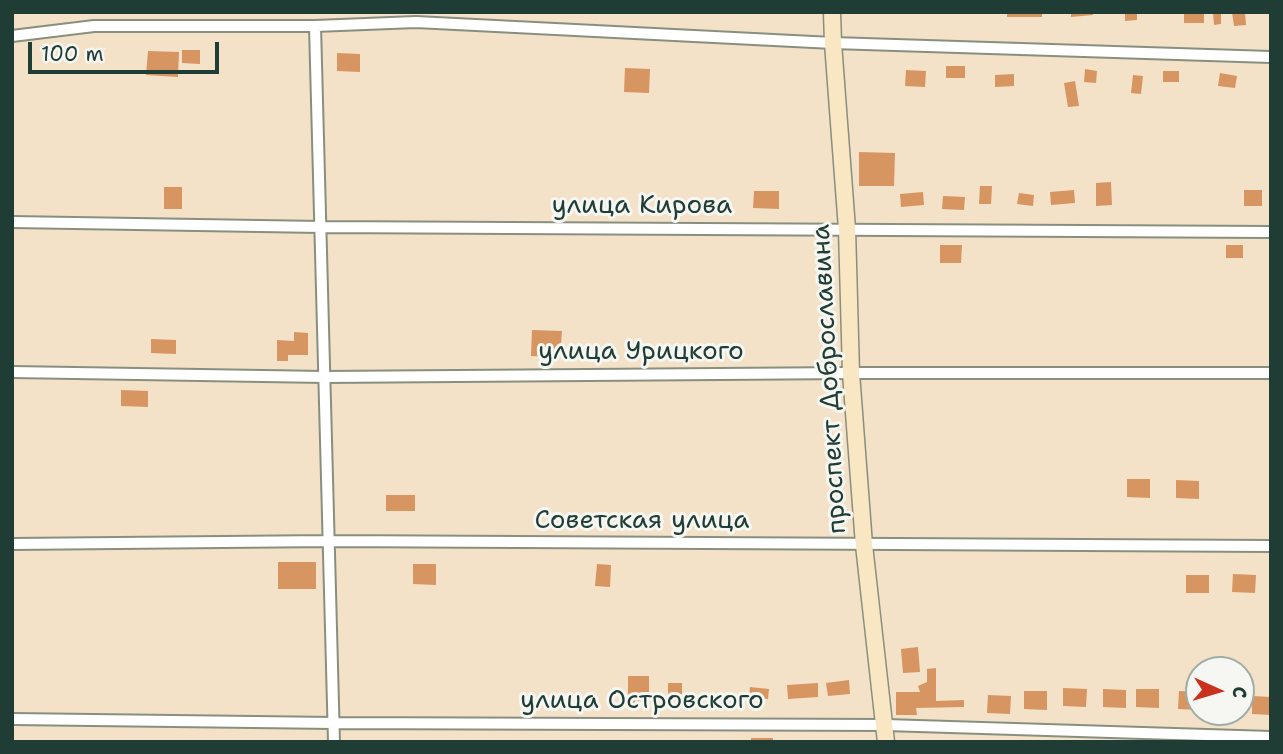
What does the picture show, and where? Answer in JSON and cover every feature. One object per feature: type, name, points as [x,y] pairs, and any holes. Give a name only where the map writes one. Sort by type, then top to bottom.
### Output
[{"type":"street","points":[[92,12],[94,26]]},
{"type":"street","name":"проспект Доброславина","points":[[832,12],[847,229],[851,373],[864,545],[886,742]]},
{"type":"street","points":[[12,36],[94,26],[315,26],[417,17],[833,43],[1271,57]]},
{"type":"street","points":[[315,26],[334,742]]},
{"type":"street","name":"улица Кирова","points":[[12,222],[321,227],[1271,232]]},
{"type":"street","name":"улица Урицкого","points":[[12,372],[325,377],[1271,373]]},
{"type":"street","name":"Советская улица","points":[[12,544],[329,541],[1271,547]]},
{"type":"street","name":"улица Островского","points":[[12,719],[886,725],[1271,737]]},
{"type":"building","points":[[1007,12],[1042,12],[1042,17],[1007,17]]},
{"type":"building","points":[[1071,12],[1093,12],[1093,15],[1071,17]]},
{"type":"building","points":[[1125,12],[1137,12],[1137,20],[1125,21]]},
{"type":"building","points":[[1184,12],[1204,12],[1204,23],[1184,23]]},
{"type":"building","points":[[1213,12],[1221,12],[1221,24],[1214,25]]},
{"type":"building","points":[[1232,12],[1245,12],[1246,25],[1234,26]]},
{"type":"building","points":[[182,50],[200,50],[200,64],[182,63]]},
{"type":"building","points":[[148,51],[179,52],[178,77],[146,75]]},
{"type":"building","points":[[337,53],[360,54],[360,72],[337,71]]},
{"type":"building","points":[[946,66],[965,66],[965,78],[946,78]]},
{"type":"building","points":[[625,68],[650,69],[649,93],[624,92]]},
{"type":"building","points":[[1085,69],[1097,71],[1096,83],[1084,82]]},
{"type":"building","points":[[906,70],[926,71],[925,87],[905,86]]},
{"type":"building","points":[[1163,71],[1179,71],[1179,82],[1163,82]]},
{"type":"building","points":[[1220,73],[1237,76],[1235,88],[1218,86]]},
{"type":"building","points":[[1014,74],[1014,86],[995,87],[995,75]]},
{"type":"building","points":[[1133,75],[1143,76],[1141,94],[1131,93]]},
{"type":"building","points":[[1075,81],[1079,106],[1068,107],[1064,83]]},
{"type":"building","points":[[859,152],[895,153],[894,186],[859,186]]},
{"type":"building","points":[[1111,182],[1112,205],[1096,206],[1096,183]]},
{"type":"building","points":[[980,186],[992,186],[991,204],[979,204]]},
{"type":"building","points":[[164,187],[182,187],[182,209],[164,209]]},
{"type":"building","points":[[1074,190],[1075,203],[1051,205],[1050,192]]},
{"type":"building","points":[[1244,190],[1262,190],[1262,206],[1244,206]]},
{"type":"building","points":[[754,191],[779,191],[779,209],[753,208]]},
{"type":"building","points":[[923,192],[924,205],[901,207],[900,194]]},
{"type":"building","points":[[1019,193],[1034,195],[1033,206],[1017,204]]},
{"type":"building","points":[[943,196],[965,197],[964,210],[942,209]]},
{"type":"building","points":[[940,245],[962,245],[961,263],[940,263]]},
{"type":"building","points":[[1226,245],[1243,245],[1243,258],[1226,258]]},
{"type":"building","points":[[532,330],[562,331],[560,357],[531,356]]},
{"type":"building","points":[[294,332],[308,333],[308,355],[288,355],[288,361],[277,361],[277,340],[294,341]]},
{"type":"building","points":[[151,339],[176,340],[176,354],[151,353]]},
{"type":"building","points":[[121,390],[148,391],[148,407],[121,406]]},
{"type":"building","points":[[1127,479],[1150,479],[1150,498],[1127,497]]},
{"type":"building","points":[[1176,480],[1199,481],[1199,499],[1176,498]]},
{"type":"building","points":[[386,495],[415,495],[415,511],[386,511]]},
{"type":"building","points":[[278,562],[316,562],[316,589],[278,589]]},
{"type":"building","points":[[413,564],[436,564],[436,585],[413,584]]},
{"type":"building","points":[[597,564],[611,565],[610,587],[595,586]]},
{"type":"building","points":[[1233,574],[1256,575],[1255,593],[1232,592]]},
{"type":"building","points":[[1186,575],[1209,575],[1209,593],[1186,593]]},
{"type":"building","points":[[918,647],[920,672],[903,673],[901,649]]},
{"type":"building","points":[[936,668],[936,701],[964,700],[964,707],[916,708],[917,715],[896,715],[896,692],[920,692],[918,686],[927,682],[927,669]]},
{"type":"building","points":[[628,676],[649,676],[649,701],[635,701],[635,707],[628,707]]},
{"type":"building","points":[[849,680],[850,694],[828,696],[826,683]]},
{"type":"building","points":[[668,683],[682,683],[682,694],[668,695]]},
{"type":"building","points":[[818,683],[818,697],[788,699],[787,685]]},
{"type":"building","points":[[750,687],[769,689],[768,699],[749,697]]},
{"type":"building","points":[[1063,688],[1087,689],[1086,707],[1063,706]]},
{"type":"building","points":[[1103,689],[1126,690],[1126,708],[1103,707]]},
{"type":"building","points":[[1136,689],[1159,689],[1159,708],[1136,707]]},
{"type":"building","points":[[1024,691],[1047,691],[1047,710],[1024,709]]},
{"type":"building","points":[[1179,691],[1185,691],[1185,709],[1178,709]]},
{"type":"building","points":[[988,695],[1011,696],[1010,714],[987,713]]},
{"type":"building","points":[[1255,696],[1271,697],[1271,715],[1255,714]]},
{"type":"building","points":[[751,738],[773,738],[773,742],[751,742]]}]
